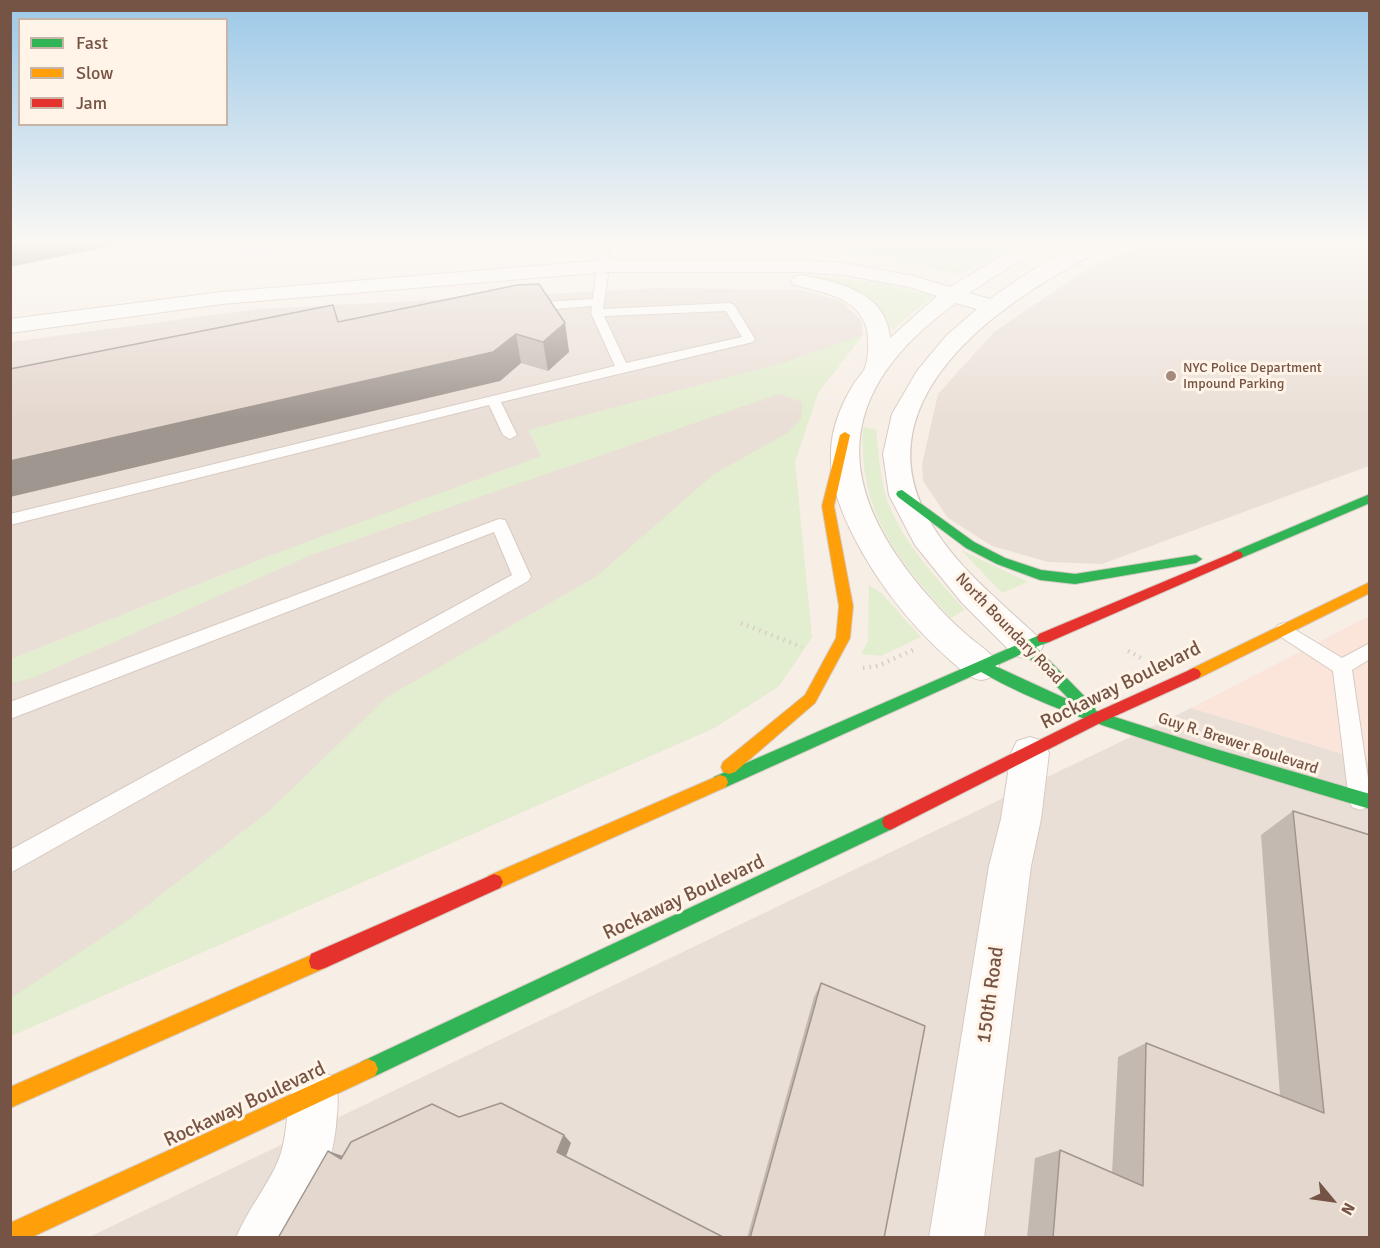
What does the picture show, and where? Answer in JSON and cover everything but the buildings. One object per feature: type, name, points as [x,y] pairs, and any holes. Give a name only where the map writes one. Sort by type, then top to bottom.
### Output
[{"type":"main road","points":[[698,792],[810,699],[843,638],[846,606],[828,506],[845,435]]},
{"type":"main road","points":[[902,494],[977,549],[1021,568],[1056,578],[1089,577],[1245,550]]},
{"type":"main road","points":[[10,1098],[1026,646],[1370,498]]},
{"type":"main road","name":"Rockaway Boulevard","points":[[10,1234],[314,1094],[967,785],[1097,718],[1370,587]]},
{"type":"main road","name":"North Boundary Road","points":[[1026,646],[1097,718]]},
{"type":"main road","name":"North Boundary Road","points":[[982,666],[1016,686],[1097,718]]},
{"type":"main road","name":"Guy R. Brewer Boulevard","points":[[1097,718],[1365,801]]},
{"type":"street","points":[[10,326],[197,301]]},
{"type":"street","points":[[860,301],[872,313],[879,329],[881,348],[876,369]]},
{"type":"street","name":"North Boundary Road","points":[[946,301],[898,344],[876,369],[857,397],[845,435],[843,453],[852,499],[878,552],[928,617],[951,642],[982,666]]},
{"type":"street","name":"North Boundary Road","points":[[997,302],[950,347],[908,405],[899,430],[896,461],[902,494],[934,548],[969,589],[1026,646]]},
{"type":"street","name":"150th Road","points":[[956,1238],[1008,877],[1021,819],[1030,753]]},
{"type":"street","points":[[262,1238],[301,1172],[307,1151],[314,1094]]},
{"type":"lane","points":[[598,301],[597,307],[622,368]]},
{"type":"lane","points":[[10,520],[622,368],[749,339],[730,307],[514,308]]},
{"type":"lane","points":[[494,400],[510,435]]},
{"type":"lane","points":[[10,711],[499,524],[522,577],[10,862]]},
{"type":"lane","points":[[1284,630],[1342,667],[1365,801]]},
{"type":"lane","points":[[1342,667],[1370,650]]},
{"type":"path","points":[[741,623],[806,649]]},
{"type":"path","points":[[861,668],[878,666],[915,648]]},
{"type":"path","points":[[1128,651],[1147,661]]},
{"type":"shaded area","points":[[407,301],[841,301],[861,320],[863,335],[818,393],[795,461],[782,529],[812,637],[779,686],[714,728],[11,1036],[10,342],[259,309]]},
{"type":"shaded area","name":"NYC Police Department Impound Parking","points":[[1040,301],[1369,301],[1369,466],[1102,564],[1048,562],[992,546],[948,518],[923,481],[922,464],[938,394],[994,332]]},
{"type":"shaded area","points":[[1369,616],[1369,762],[1191,708]]},
{"type":"shaded area","points":[[1191,708],[1369,762],[1369,1237],[87,1238]]},
{"type":"green space","points":[[870,301],[927,301],[892,330]]},
{"type":"green space","points":[[863,335],[818,393],[795,461],[812,637],[779,686],[714,728],[11,1036],[11,998],[131,918],[269,811],[387,697],[597,576],[714,474],[787,433],[801,419],[802,402],[779,394],[311,555],[33,678],[11,683],[11,659],[274,554],[541,456],[528,430],[786,362]]},
{"type":"green space","points":[[863,427],[876,429],[885,493],[898,525],[919,556],[965,610],[951,618],[898,554],[874,509],[863,457]]},
{"type":"green space","points":[[961,550],[1028,582],[1002,593]]},
{"type":"green space","points":[[869,585],[881,593],[921,637],[881,656],[861,654],[868,641]]},
{"type":"traffic: fast","points":[[902,494],[970,545],[1001,561],[1040,575],[1075,579],[1196,559]]},
{"type":"traffic: fast","points":[[1237,555],[1370,498]]},
{"type":"traffic: fast","points":[[720,782],[1044,638]]},
{"type":"traffic: fast","points":[[1026,646],[1089,710]]},
{"type":"traffic: fast","points":[[982,666],[1047,698],[1091,715],[1212,755],[1370,802]]},
{"type":"traffic: fast","points":[[368,1069],[890,822]]},
{"type":"traffic: slow","points":[[729,767],[810,699],[843,638],[846,606],[828,506],[845,435]]},
{"type":"traffic: slow","points":[[1194,674],[1370,587]]},
{"type":"traffic: slow","points":[[494,882],[720,782]]},
{"type":"traffic: slow","points":[[10,1098],[318,961]]},
{"type":"traffic: slow","points":[[10,1235],[368,1069]]},
{"type":"traffic: jam","points":[[1044,638],[1237,555]]},
{"type":"traffic: jam","points":[[890,822],[1097,718],[1194,674]]},
{"type":"traffic: jam","points":[[318,961],[494,882]]},
{"type":"place","name":"NYC Police Department Impound Parking","points":[[1171,376]]}]
